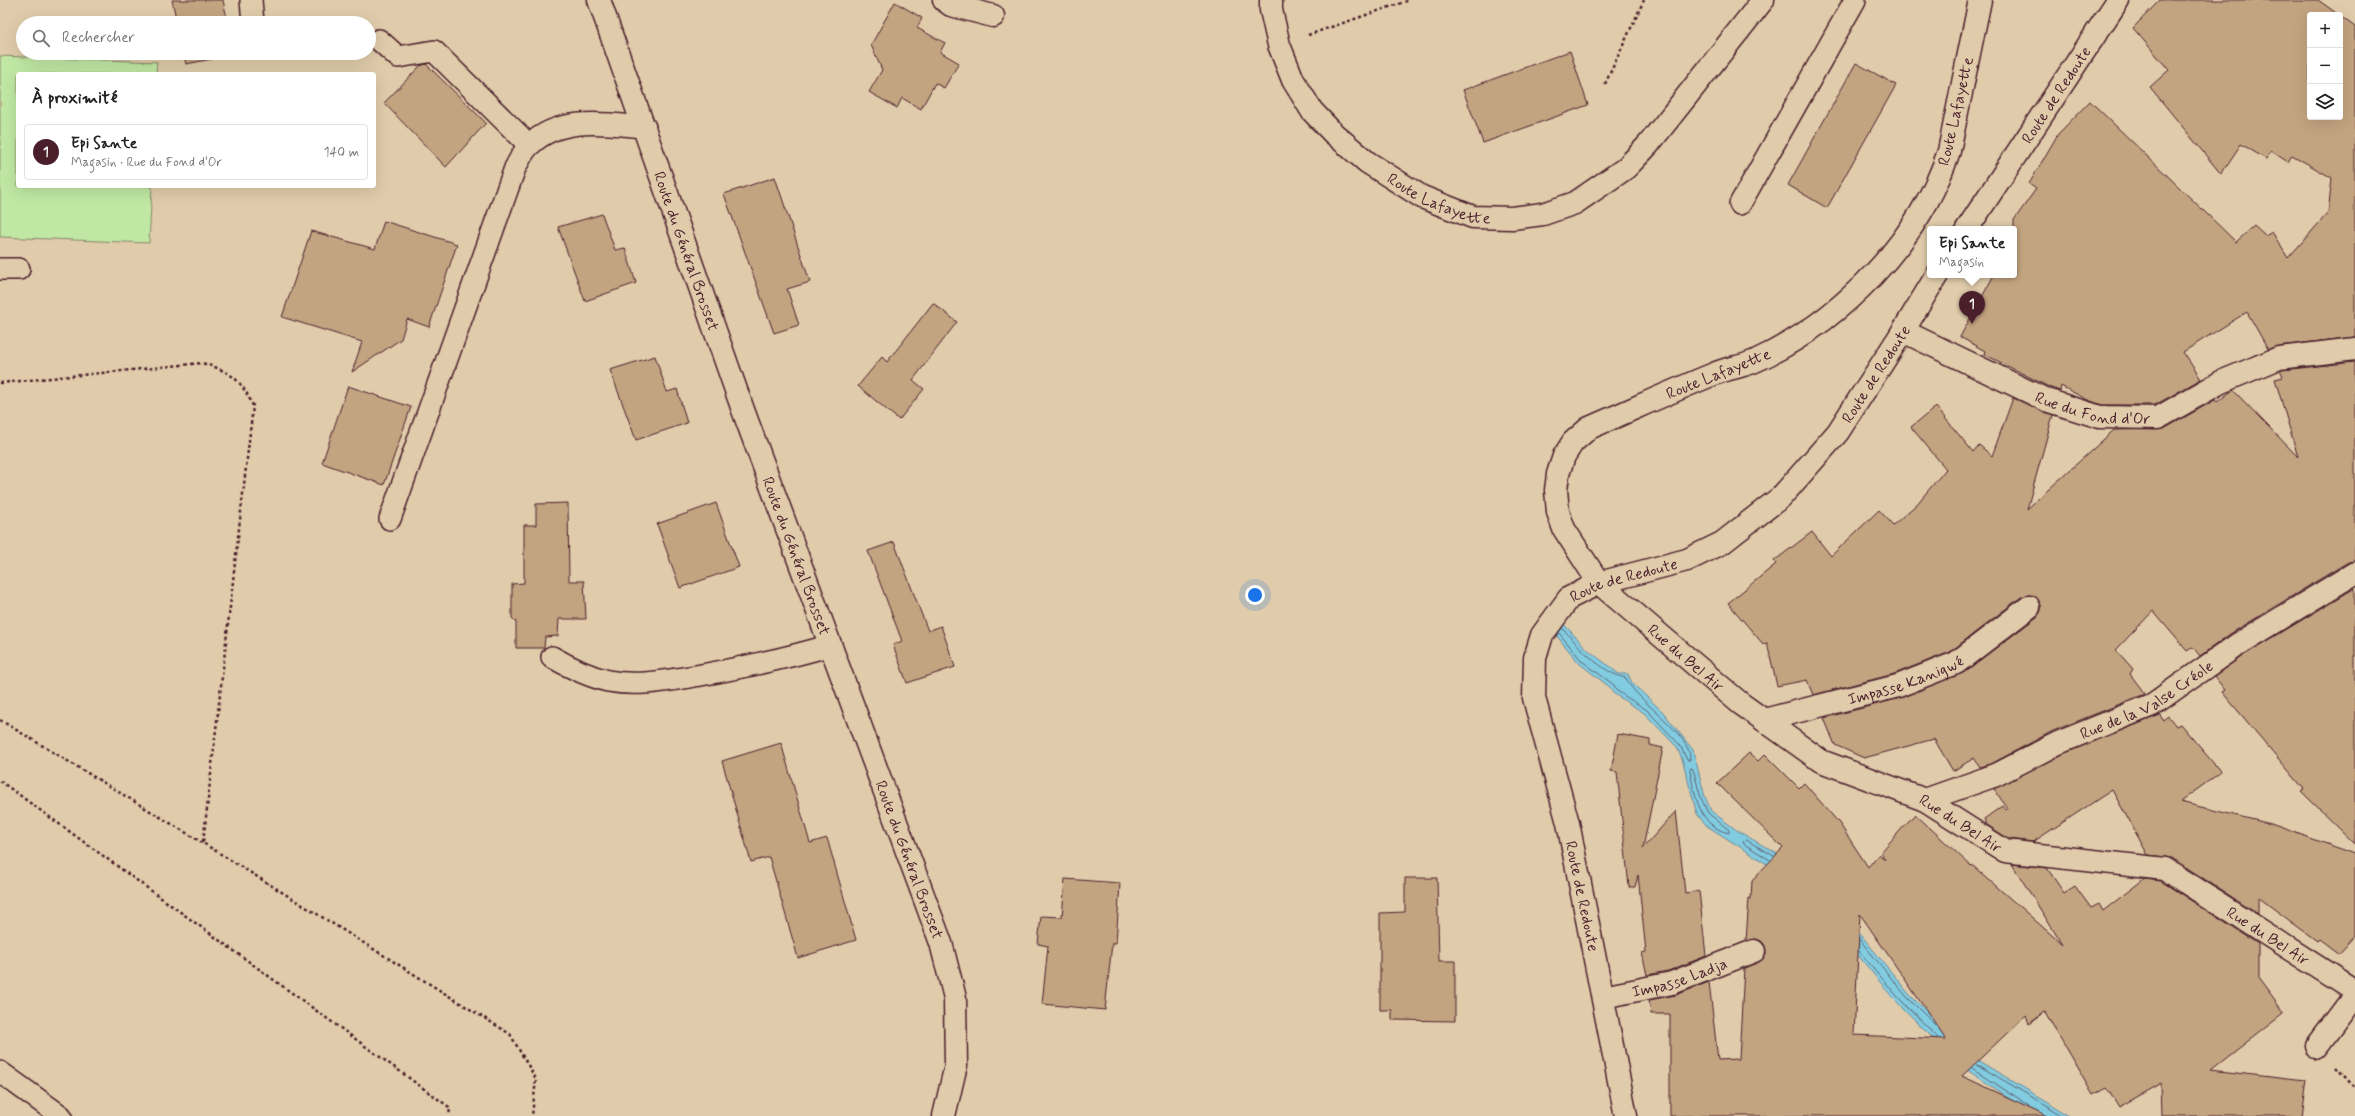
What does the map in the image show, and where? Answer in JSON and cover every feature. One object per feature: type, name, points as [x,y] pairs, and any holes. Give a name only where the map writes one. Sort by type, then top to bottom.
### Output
[{"type":"street","name":"Route du Général Brosset","points":[[599,0],[645,127],[743,410],[941,943],[955,998],[956,1065],[944,1116]]},
{"type":"street","points":[[944,0],[951,5],[993,16]]},
{"type":"street","name":"Route Lafayette","points":[[1271,0],[1271,10],[1279,45],[1293,80],[1312,110],[1333,134],[1366,162],[1422,197],[1473,217],[1512,218],[1543,214],[1575,203],[1626,168],[1648,145],[1763,0]]},
{"type":"street","name":"Route Lafayette","points":[[1599,583],[1564,529],[1558,512],[1556,490],[1564,456],[1573,442],[1589,428],[1716,373],[1754,362],[1826,320],[1858,292],[1901,242],[1934,188],[1943,169],[1949,150],[1980,0]]},
{"type":"street","name":"Route de Redoute","points":[[1969,226],[2118,0]]},
{"type":"street","name":"Route de Redoute","points":[[1626,1116],[1568,823],[1534,698],[1535,658],[1542,635],[1569,598],[1599,583],[1687,560],[1722,543],[1781,497],[1838,432],[1935,278]]},
{"type":"street","name":"Rue du Fond d'Or","points":[[1903,331],[2046,400],[2100,417],[2158,418],[2221,382],[2279,358],[2355,349]]},
{"type":"street","name":"Rue de la Valse Créole","points":[[1925,800],[1996,776],[2058,743],[2152,705],[2238,645],[2355,573]]},
{"type":"street","name":"Rue du Bel Air","points":[[1599,583],[1740,703],[1821,761],[1925,800],[2005,851],[2165,869],[2355,991]]},
{"type":"street","name":"Impasse Kanigwé","points":[[1764,720],[1898,686],[1956,663],[2030,607]]},
{"type":"street","name":"Impasse Ladja","points":[[1603,997],[1672,983],[1754,951]]},
{"type":"street","points":[[2317,1046],[2355,995]]},
{"type":"lane","points":[[250,0],[253,16]]},
{"type":"lane","points":[[1740,204],[1855,0]]},
{"type":"lane","points":[[379,40],[398,57],[434,50],[529,145]]},
{"type":"lane","points":[[390,519],[515,168],[529,145],[548,132],[580,124],[645,127]]},
{"type":"lane","points":[[552,657],[579,673],[608,681],[638,684],[722,671],[788,658],[831,645]]},
{"type":"lane","points":[[0,1072],[61,1116]]},
{"type":"path","points":[[1302,37],[1410,0]]},
{"type":"path","points":[[1606,84],[1644,0]]},
{"type":"path","points":[[0,383],[202,363],[223,369],[245,388],[253,406],[203,843]]},
{"type":"path","points":[[0,720],[203,843],[510,1034],[536,1079],[532,1116]]},
{"type":"path","points":[[0,781],[449,1107],[450,1116]]},
{"type":"green space","points":[[0,56],[16,57],[16,60],[105,60],[157,62],[156,72],[16,72],[16,188],[152,188],[149,243],[0,237]]},
{"type":"water","points":[[1557,617],[1588,650],[1619,674],[1628,674],[1632,683],[1663,712],[1693,750],[1705,797],[1711,811],[1738,831],[1781,856],[1861,935],[1909,994],[1972,1057],[2071,1116],[2037,1116],[1961,1066],[1894,999],[1852,948],[1770,866],[1707,826],[1697,814],[1683,762],[1677,747],[1644,713],[1613,693],[1611,688],[1580,664],[1550,628]]},
{"type":"building","points":[[172,0],[223,0],[226,16],[175,16]]},
{"type":"building","points":[[2160,0],[2318,0],[2335,12],[2307,12],[2307,120],[2343,120],[2343,18],[2355,27],[2355,337],[2278,346],[2268,349],[2247,312],[2183,352],[2201,379],[2155,405],[2102,405],[2088,400],[2061,386],[2060,391],[2051,388],[1984,354],[1985,351],[1960,337],[1992,278],[2017,278],[2017,226],[2014,226],[2014,220],[2036,189],[2029,184],[2058,134],[2090,101],[2236,242],[2254,226],[2265,236],[2272,232],[2288,258],[2328,213],[2332,178],[2292,155],[2288,162],[2271,151],[2266,159],[2241,144],[2221,174],[2150,87],[2169,70],[2133,28]]},
{"type":"building","points":[[895,2],[922,18],[917,28],[945,43],[940,52],[959,63],[944,88],[935,83],[921,109],[902,98],[897,108],[869,92],[882,70],[871,45]]},
{"type":"building","points":[[1570,51],[1588,105],[1483,143],[1463,90]]},
{"type":"building","points":[[185,60],[207,60],[186,64]]},
{"type":"building","points":[[1856,63],[1896,85],[1827,208],[1788,185]]},
{"type":"building","points":[[426,64],[486,123],[446,167],[384,103],[420,66]]},
{"type":"building","points":[[775,177],[810,282],[787,289],[799,325],[774,333],[724,194]]},
{"type":"building","points":[[602,214],[615,250],[625,248],[636,283],[585,301],[558,227]]},
{"type":"building","points":[[384,221],[457,244],[429,327],[407,319],[401,339],[352,372],[362,342],[282,317],[311,231],[375,249]]},
{"type":"building","points":[[933,303],[957,322],[913,380],[924,389],[899,420],[858,386],[882,357],[887,362]]},
{"type":"building","points":[[655,356],[667,392],[677,389],[687,423],[636,440],[610,370]]},
{"type":"building","points":[[2355,362],[2355,561],[2348,562],[2230,634],[2200,656],[2193,647],[2187,651],[2153,611],[2116,650],[2133,669],[2130,674],[2145,694],[2053,731],[1991,764],[1980,767],[1974,758],[1953,771],[1934,739],[1864,758],[1835,745],[1824,718],[1901,698],[1963,673],[2037,617],[2041,611],[2041,605],[2034,596],[2028,595],[2021,597],[1950,652],[1894,674],[1813,695],[1807,680],[1777,686],[1767,643],[1763,644],[1728,603],[1776,564],[1774,561],[1812,532],[1831,556],[1879,510],[1893,525],[1917,504],[1946,469],[1911,427],[1936,407],[1973,452],[1979,445],[1992,456],[2013,398],[2053,415],[2027,509],[2114,430],[2164,429],[2215,400],[2217,402],[2233,390],[2298,457],[2275,379],[2283,377],[2280,371],[2282,370]]},
{"type":"building","points":[[348,386],[411,407],[384,485],[322,463]]},
{"type":"building","points":[[568,503],[569,581],[584,581],[586,619],[559,619],[558,636],[545,637],[544,648],[516,648],[516,622],[512,618],[512,584],[524,583],[524,525],[536,525],[536,504]]},
{"type":"building","points":[[716,503],[739,567],[680,588],[657,524]]},
{"type":"building","points":[[894,542],[928,631],[941,626],[955,667],[907,683],[893,645],[902,641],[868,551]]},
{"type":"building","points":[[2355,588],[2355,844],[2301,791],[2304,789],[2222,692],[2225,690],[2214,676],[2244,655]]},
{"type":"building","points":[[2160,715],[2163,720],[2168,716],[2176,726],[2180,724],[2221,772],[2180,802],[2271,824],[2355,854],[2355,936],[2339,954],[2319,939],[2317,941],[2258,897],[2258,914],[2172,858],[2148,855],[2112,790],[2033,842],[2009,839],[1987,825],[1984,819],[2002,806],[2005,810],[2007,808],[1994,789],[2063,754]]},
{"type":"building","points":[[1618,734],[1650,740],[1650,745],[1663,748],[1643,848],[1676,811],[1685,893],[1699,891],[1706,956],[1668,971],[1647,975],[1642,953],[1646,952],[1638,875],[1635,887],[1629,887],[1617,772],[1611,771]]},
{"type":"building","points":[[781,743],[810,843],[827,838],[856,940],[798,958],[769,857],[751,862],[722,761]]},
{"type":"building","points":[[1749,753],[1758,761],[1765,754],[1799,788],[1804,783],[1839,823],[1868,867],[1879,854],[1885,860],[1881,852],[1915,814],[1971,866],[1972,865],[2062,944],[2012,864],[2047,868],[2064,893],[2075,886],[2091,908],[2099,904],[2103,911],[2144,879],[2161,881],[2258,944],[2258,978],[2284,1013],[2211,1070],[2305,1081],[2300,1116],[2162,1116],[2161,1083],[2118,1107],[2106,1087],[2093,1094],[2045,1012],[2029,1024],[2026,1015],[1962,1076],[2048,1116],[1670,1116],[1670,1014],[1651,1014],[1649,1000],[1676,995],[1709,982],[1718,1060],[1739,1059],[1744,968],[1759,962],[1766,953],[1765,946],[1761,941],[1756,939],[1746,941],[1749,898],[1751,899],[1752,880],[1783,848],[1717,783]],"holes":[[[1860,914],[1946,1039],[1854,1035]]]},
{"type":"building","points":[[1405,878],[1437,878],[1439,961],[1455,961],[1455,1021],[1392,1020],[1392,1010],[1380,1010],[1380,913],[1405,912]]},
{"type":"building","points":[[1065,879],[1120,883],[1116,943],[1112,943],[1105,1010],[1042,1004],[1048,946],[1038,944],[1041,916],[1062,917]]},
{"type":"place","name":"Epi Sante","points":[[1972,324]]}]
